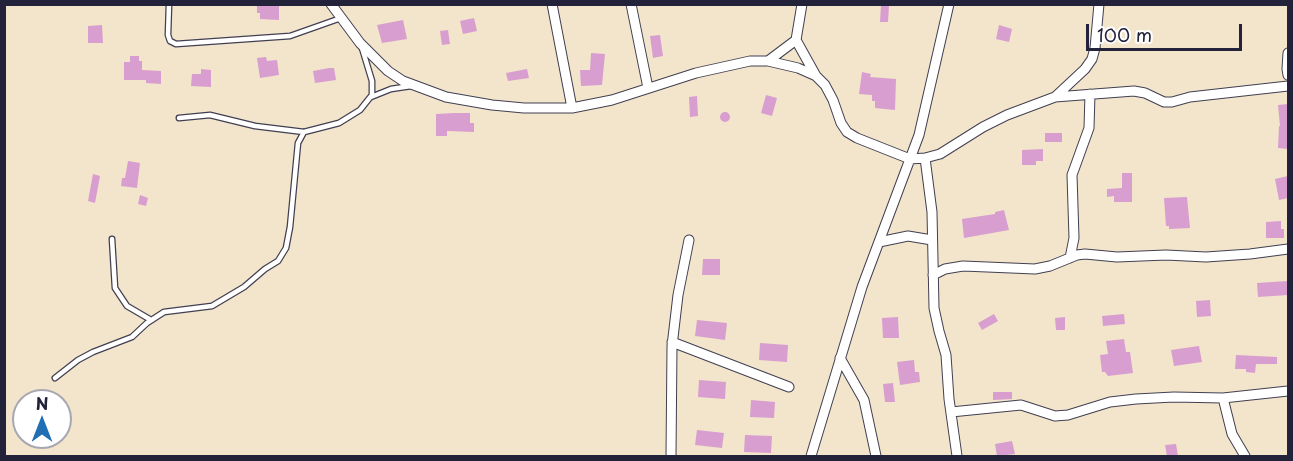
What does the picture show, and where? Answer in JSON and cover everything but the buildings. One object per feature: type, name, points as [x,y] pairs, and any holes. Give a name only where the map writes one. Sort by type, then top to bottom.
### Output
[{"type":"street","points":[[331,4],[360,43],[388,71],[413,86],[446,97],[492,105],[572,108],[612,100],[728,65],[750,61],[768,61],[798,68],[816,76]]},
{"type":"street","points":[[552,4],[572,108]]},
{"type":"street","points":[[631,4],[648,88]]},
{"type":"street","points":[[802,4],[796,40],[816,76],[825,85],[847,132],[910,159],[940,154],[1007,115],[1055,97],[1134,91],[1145,93],[1164,102],[1172,102],[1205,95],[1288,86]]},
{"type":"street","points":[[811,456],[862,287],[920,135],[949,4]]},
{"type":"street","points":[[1055,97],[1085,69],[1092,59],[1099,4]]},
{"type":"street","points":[[768,61],[796,40]]},
{"type":"street","points":[[1288,53],[1288,75]]},
{"type":"street","points":[[1070,258],[1074,238],[1072,175],[1089,128],[1090,94]]},
{"type":"street","points":[[925,158],[932,212],[935,314],[946,355],[957,456]]},
{"type":"street","points":[[879,242],[908,236],[932,240]]},
{"type":"street","points":[[671,456],[672,342],[678,295],[689,240]]},
{"type":"street","points":[[933,275],[945,268],[963,266],[1035,269],[1050,267],[1086,254],[1117,257],[1217,256],[1288,249]]},
{"type":"street","points":[[672,342],[789,387]]},
{"type":"street","points":[[840,358],[864,400],[876,456]]},
{"type":"street","points":[[951,412],[1022,405],[1055,416],[1068,415],[1110,402],[1136,399],[1223,398],[1288,391]]},
{"type":"street","points":[[1223,398],[1232,434],[1245,456]]},
{"type":"lane","points":[[169,4],[168,35],[170,40],[176,44],[290,36],[341,18]]},
{"type":"lane","points":[[360,43],[372,81],[371,97]]},
{"type":"lane","points":[[179,118],[210,115],[255,126],[304,132],[339,123],[354,116],[371,97],[391,89],[413,86]]},
{"type":"lane","points":[[55,378],[86,356],[132,337],[164,312],[212,306],[244,287],[278,261],[286,248],[298,144],[304,132]]},
{"type":"lane","points":[[112,239],[112,276],[115,288],[127,306],[151,320]]}]
